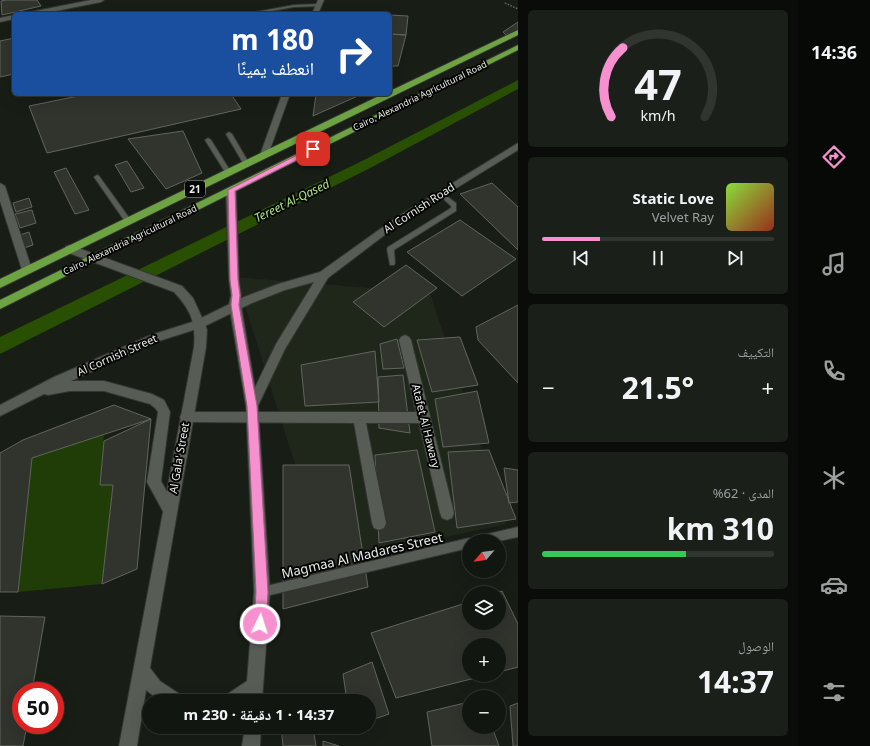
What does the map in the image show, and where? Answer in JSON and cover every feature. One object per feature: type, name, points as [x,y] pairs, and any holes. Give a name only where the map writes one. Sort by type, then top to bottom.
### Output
[{"type":"highway","name":"Cairo, Alexandria Agricultural Road","points":[[392,92],[518,32]]},
{"type":"highway","name":"Cairo, Alexandria Agricultural Road","points":[[0,305],[518,47]]},
{"type":"highway","name":"Cairo, Alexandria Agricultural Road","points":[[0,284],[383,96]]},
{"type":"street","points":[[40,12],[101,0]]},
{"type":"street","points":[[316,12],[320,2]]},
{"type":"street","points":[[0,20],[12,17]]},
{"type":"street","points":[[264,155],[285,96]]},
{"type":"street","name":"Al Cornish Road","points":[[235,305],[282,287],[324,275],[400,219],[518,146]]},
{"type":"street","points":[[0,186],[27,270]]},
{"type":"street","points":[[231,190],[234,280],[236,295],[235,305],[252,412],[262,592],[255,694]]},
{"type":"street","name":"Al Gala' Street","points":[[70,249],[178,289],[189,301],[200,324],[201,330],[200,347],[186,417],[128,746]]},
{"type":"street","name":"Al Cornish Road","points":[[252,412],[280,347],[324,275]]},
{"type":"street","name":"Al Cornish Street","points":[[0,411],[58,381],[155,338],[200,324],[235,305]]},
{"type":"street","name":"Atafet Al Hawary","points":[[405,340],[447,513]]},
{"type":"street","name":"Al Cornish Street","points":[[37,392],[70,386],[93,385],[152,399],[158,402],[162,406],[164,412],[154,482],[170,510]]},
{"type":"street","points":[[186,417],[252,412],[360,418],[424,418]]},
{"type":"street","points":[[360,418],[379,522]]},
{"type":"street","points":[[141,670],[154,687],[164,694]]},
{"type":"street","points":[[252,746],[253,734]]},
{"type":"lane","points":[[259,12],[320,2]]},
{"type":"lane","points":[[229,134],[246,163]]},
{"type":"lane","points":[[208,140],[228,172]]},
{"type":"lane","points":[[97,177],[128,221]]},
{"type":"lane","points":[[392,263],[390,249],[454,209],[454,205],[440,193]]},
{"type":"lane","points":[[506,535],[518,532]]},
{"type":"lane","name":"Magmaa Al Madares Street","points":[[262,592],[462,545]]},
{"type":"path","points":[[505,3],[518,9]]},
{"type":"shaded area","points":[[236,277],[430,293],[506,524],[326,563]]},
{"type":"green space","points":[[104,434],[100,485],[113,485],[102,584],[18,592],[32,458]]},
{"type":"building","points":[[37,0],[41,6],[2,15],[1,1]]},
{"type":"building","points":[[392,15],[408,16],[406,35],[392,34]]},
{"type":"building","points":[[518,22],[518,30],[506,35],[503,32]]},
{"type":"building","points":[[392,34],[406,35],[398,66],[392,66]]},
{"type":"building","points":[[12,38],[12,74],[0,77],[0,41]]},
{"type":"building","points":[[78,96],[232,96],[241,109],[47,153],[29,106]]},
{"type":"building","points":[[316,96],[358,96],[313,116]]},
{"type":"building","points":[[183,131],[202,173],[166,189],[128,139]]},
{"type":"building","points":[[127,161],[144,188],[131,192],[115,165]]},
{"type":"building","points":[[66,168],[89,210],[75,214],[54,172]]},
{"type":"building","points":[[492,183],[518,207],[518,250],[460,194]]},
{"type":"building","points":[[29,198],[32,207],[16,212],[13,203]]},
{"type":"building","points":[[32,210],[36,223],[20,228],[15,214]]},
{"type":"building","points":[[460,220],[516,259],[462,296],[407,252]]},
{"type":"building","points":[[29,232],[33,245],[24,248],[20,235]]},
{"type":"building","points":[[406,265],[437,288],[384,327],[353,302]]},
{"type":"building","points":[[518,305],[518,383],[478,340],[476,327]]},
{"type":"building","points":[[460,337],[478,385],[432,392],[417,340]]},
{"type":"building","points":[[397,339],[404,368],[383,369],[380,344]]},
{"type":"building","points":[[375,351],[379,402],[305,406],[301,365]]},
{"type":"building","points":[[403,375],[410,433],[379,428],[378,377]]},
{"type":"building","points":[[477,391],[489,443],[443,447],[435,399]]},
{"type":"building","points":[[114,405],[151,419],[32,458],[18,592],[0,592],[0,453],[23,440]]},
{"type":"building","points":[[151,419],[137,569],[102,584],[113,485],[100,485],[104,441]]},
{"type":"building","points":[[417,450],[435,532],[379,543],[375,455]]},
{"type":"building","points":[[489,450],[516,519],[457,528],[448,452]]},
{"type":"building","points":[[283,465],[349,465],[368,587],[283,609]]},
{"type":"building","points":[[504,468],[518,470],[518,502],[509,503]]},
{"type":"building","points":[[506,599],[518,624],[518,667],[506,670],[506,638],[462,638],[462,681],[396,698],[371,633],[462,604],[462,630],[506,630]]},
{"type":"building","points":[[0,616],[45,617],[34,682],[12,682],[12,734],[25,734],[23,746],[0,746]]},
{"type":"building","points":[[372,662],[389,714],[376,719],[376,694],[346,694],[343,674]]},
{"type":"building","points":[[518,703],[518,746],[513,746],[510,706]]},
{"type":"building","points":[[462,704],[462,734],[495,734],[499,746],[432,746],[427,712]]},
{"type":"building","points":[[282,734],[314,734],[316,746],[283,746]]},
{"type":"building","points":[[323,741],[339,746],[323,746]]},
{"type":"waterway","name":"Tereet Al-Qased","points":[[0,346],[369,163],[518,84]]},
{"type":"route","points":[[260,624],[262,592],[252,406],[235,305],[236,295],[234,280],[231,190],[313,149]]}]
